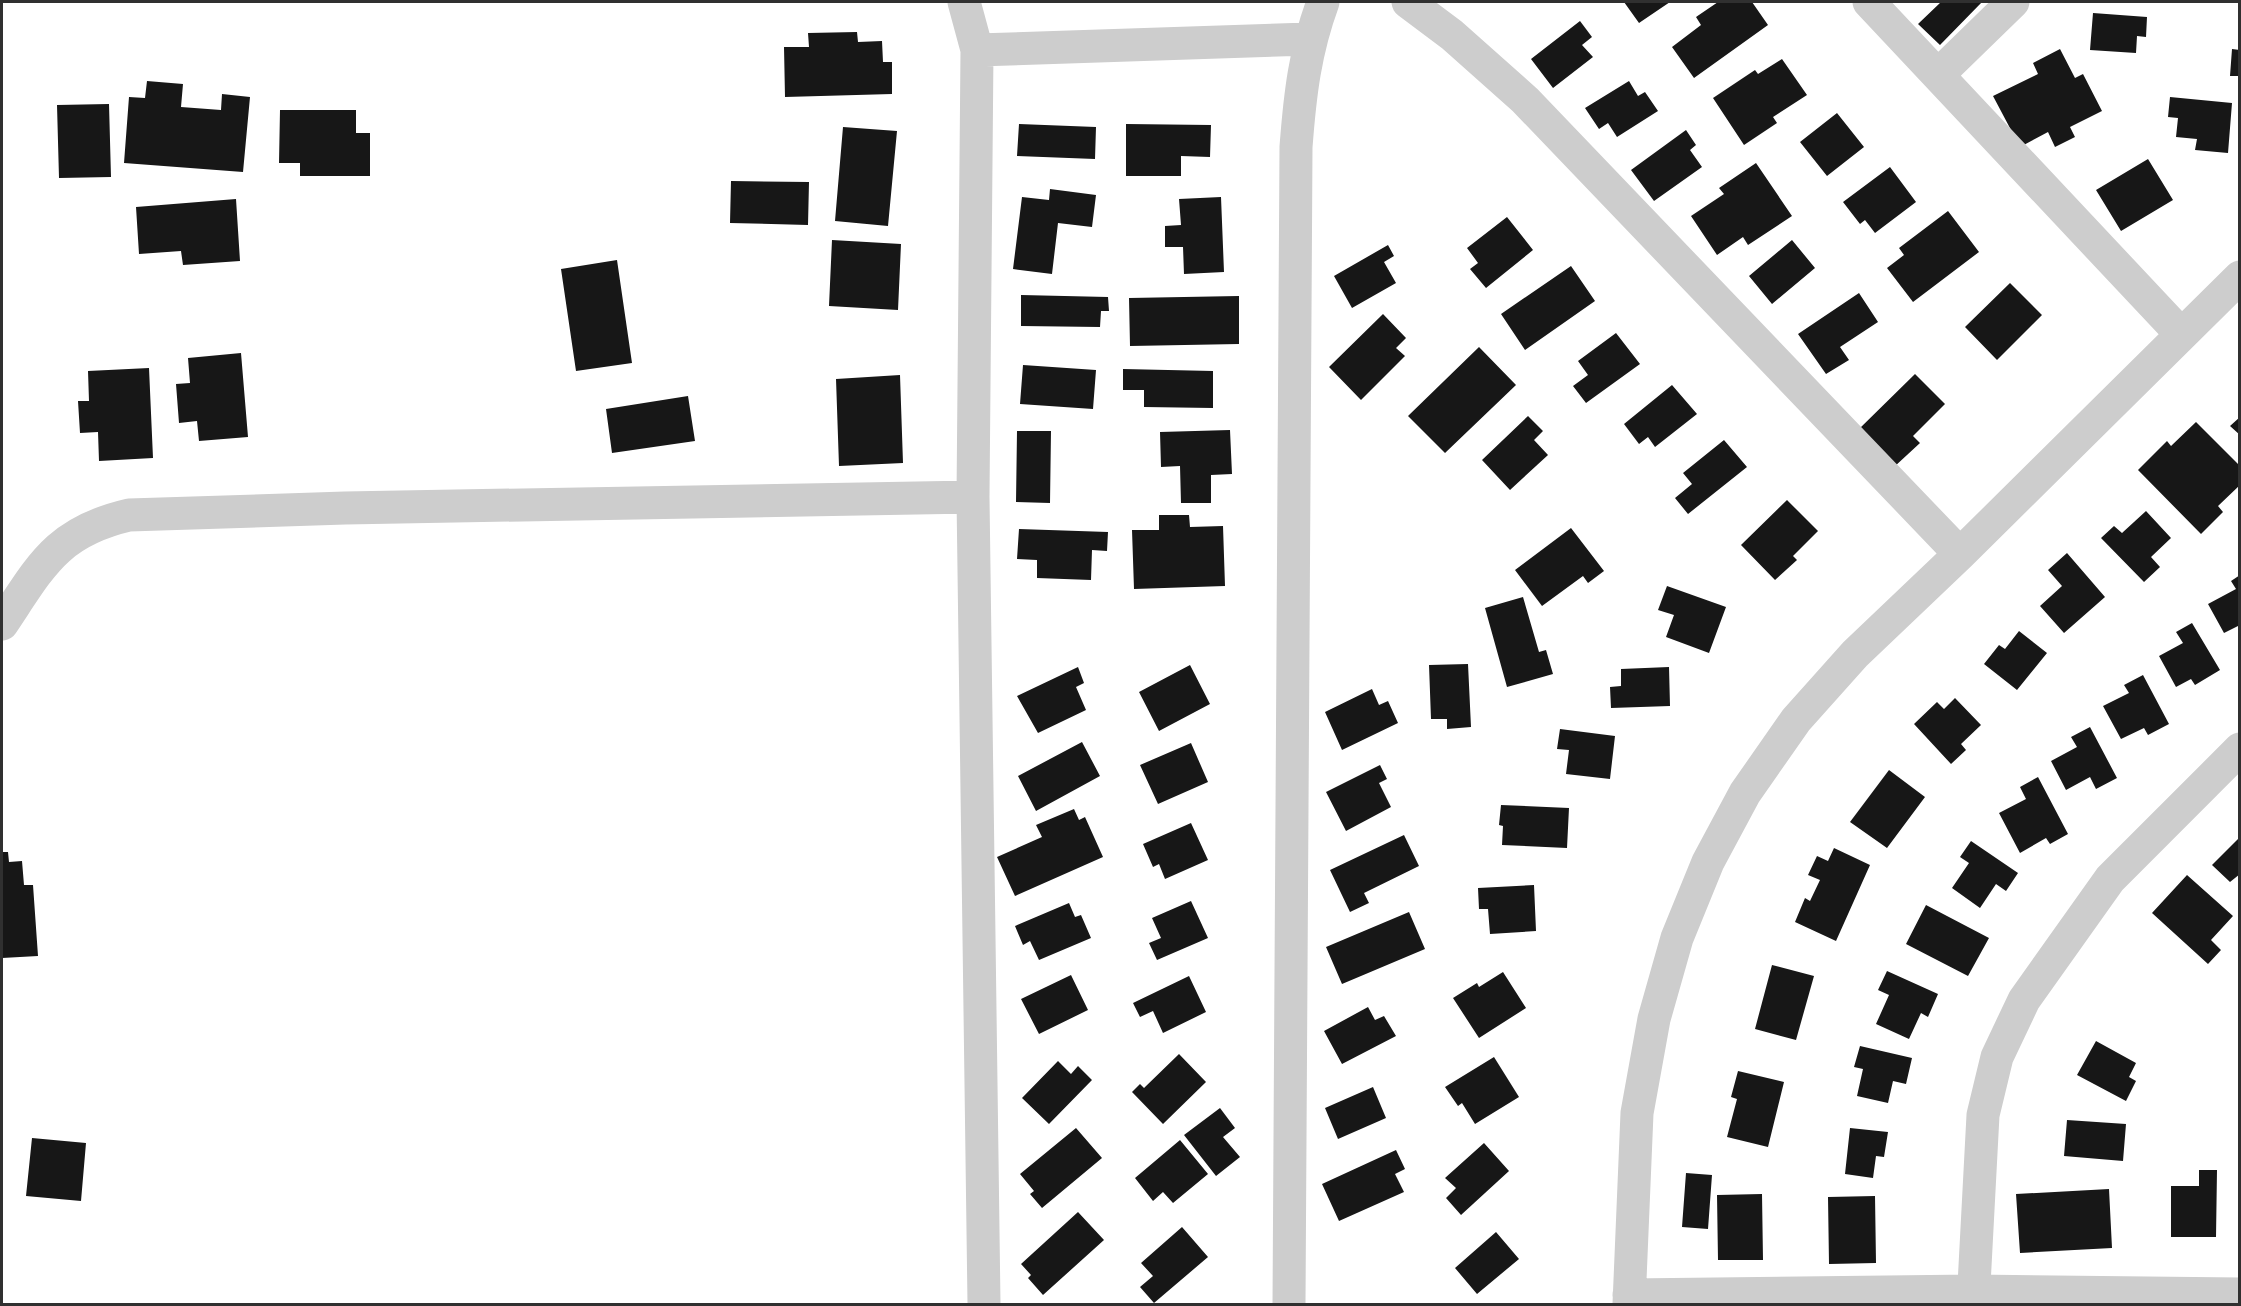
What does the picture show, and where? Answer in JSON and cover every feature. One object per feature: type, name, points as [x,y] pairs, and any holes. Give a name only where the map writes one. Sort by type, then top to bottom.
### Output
[{"type":"street","points":[[964,2],[977,50],[973,497],[984,1305]]},
{"type":"street","points":[[1289,1305],[1296,147],[1300,89],[1309,39],[1323,2]]},
{"type":"street","points":[[1408,2],[1452,35],[1525,100],[1960,554]]},
{"type":"street","points":[[1869,2],[1940,74],[2181,334]]},
{"type":"street","points":[[1940,74],[2013,2]]},
{"type":"street","points":[[977,50],[1309,39]]},
{"type":"street","points":[[2240,277],[1856,654],[1796,720],[1745,793],[1708,862],[1677,938],[1660,996],[1639,1102],[1629,1300],[2240,1294]]},
{"type":"street","points":[[2,624],[48,555],[78,532],[105,521],[129,515],[345,508],[973,497]]},
{"type":"street","points":[[1973,1298],[1983,1115],[1997,1057],[2024,1000],[2110,879],[2240,748]]},
{"type":"building","points":[[1624,2],[1670,2],[1639,23]]},
{"type":"building","points":[[1718,2],[1752,2],[1768,25],[1694,78],[1672,47],[1701,25],[1696,17]]},
{"type":"building","points":[[1941,2],[1982,2],[1940,45],[1918,24]]},
{"type":"building","points":[[2093,13],[2147,17],[2146,37],[2137,36],[2136,53],[2090,50]]},
{"type":"building","points":[[1580,21],[1592,37],[1582,45],[1593,57],[1553,88],[1531,59]]},
{"type":"building","points":[[857,32],[858,42],[882,41],[883,62],[892,62],[892,94],[785,97],[784,47],[809,47],[808,33]]},
{"type":"building","points":[[2060,49],[2075,78],[2083,74],[2102,111],[2070,127],[2075,137],[2055,147],[2048,132],[2020,147],[1993,96],[2038,74],[2033,63]]},
{"type":"building","points":[[2232,49],[2240,50],[2240,76],[2230,76]]},
{"type":"building","points":[[1782,59],[1807,95],[1773,117],[1777,123],[1744,145],[1713,98],[1755,70],[1758,74]]},
{"type":"building","points":[[147,81],[183,84],[181,107],[221,110],[222,94],[250,97],[243,172],[124,163],[129,97],[145,98]]},
{"type":"building","points":[[1629,81],[1638,96],[1645,92],[1658,111],[1617,137],[1608,123],[1599,129],[1585,108]]},
{"type":"building","points":[[2170,97],[2232,103],[2228,153],[2195,150],[2197,139],[2176,137],[2178,118],[2168,117]]},
{"type":"building","points":[[109,104],[111,177],[59,178],[57,105]]},
{"type":"building","points":[[280,110],[356,110],[356,133],[370,133],[370,176],[300,176],[300,163],[279,163]]},
{"type":"building","points":[[1837,113],[1864,147],[1827,176],[1800,142]]},
{"type":"building","points":[[1019,124],[1096,127],[1095,159],[1017,156]]},
{"type":"building","points":[[1126,124],[1211,125],[1210,157],[1181,156],[1181,176],[1126,176]]},
{"type":"building","points":[[843,127],[897,131],[888,226],[835,221]]},
{"type":"building","points":[[1686,130],[1696,145],[1690,150],[1702,167],[1654,201],[1631,170]]},
{"type":"building","points":[[2148,159],[2173,200],[2121,231],[2096,190]]},
{"type":"building","points":[[1756,163],[1792,216],[1748,245],[1743,237],[1717,255],[1691,216],[1724,194],[1719,188]]},
{"type":"building","points":[[1890,167],[1916,202],[1875,233],[1865,220],[1860,224],[1843,202]]},
{"type":"building","points":[[731,181],[809,182],[808,225],[730,223]]},
{"type":"building","points":[[1050,189],[1096,195],[1092,227],[1058,223],[1052,274],[1013,269],[1022,197],[1049,200]]},
{"type":"building","points":[[1221,197],[1224,272],[1184,274],[1183,247],[1165,247],[1165,226],[1181,225],[1179,199]]},
{"type":"building","points":[[236,199],[240,261],[183,265],[181,251],[139,254],[136,207]]},
{"type":"building","points":[[1948,211],[1979,252],[1913,302],[1887,268],[1904,255],[1899,248]]},
{"type":"building","points":[[1507,217],[1533,250],[1486,288],[1470,269],[1478,263],[1467,248]]},
{"type":"building","points":[[832,240],[901,244],[898,310],[829,306]]},
{"type":"building","points":[[1792,240],[1815,268],[1772,304],[1749,276]]},
{"type":"building","points":[[1388,245],[1394,256],[1384,262],[1396,283],[1352,308],[1334,276]]},
{"type":"building","points":[[617,260],[632,363],[576,371],[561,269]]},
{"type":"building","points":[[1571,266],[1595,301],[1525,350],[1501,314]]},
{"type":"building","points":[[2010,283],[2042,315],[1997,360],[1965,327]]},
{"type":"building","points":[[1859,293],[1878,322],[1840,347],[1849,360],[1826,374],[1798,334]]},
{"type":"building","points":[[1021,295],[1108,297],[1109,311],[1101,311],[1100,327],[1021,326]]},
{"type":"building","points":[[1239,296],[1239,344],[1130,346],[1129,298]]},
{"type":"building","points":[[1383,314],[1406,338],[1396,348],[1405,356],[1361,400],[1329,367]]},
{"type":"building","points":[[1616,333],[1640,364],[1586,403],[1573,386],[1588,375],[1578,361]]},
{"type":"building","points":[[1479,347],[1516,385],[1445,453],[1408,416]]},
{"type":"building","points":[[241,353],[248,437],[199,441],[197,421],[179,423],[176,384],[190,383],[188,358]]},
{"type":"building","points":[[1023,365],[1096,370],[1093,409],[1020,404]]},
{"type":"building","points":[[149,368],[153,458],[99,461],[98,432],[80,433],[78,401],[89,401],[88,371]]},
{"type":"building","points":[[1123,369],[1213,371],[1213,408],[1144,407],[1144,390],[1123,390]]},
{"type":"building","points":[[1915,374],[1945,404],[1913,436],[1920,443],[1894,467],[1858,430]]},
{"type":"building","points":[[900,375],[903,463],[839,466],[836,379]]},
{"type":"building","points":[[1672,385],[1697,414],[1655,447],[1648,437],[1639,444],[1624,424]]},
{"type":"building","points":[[688,396],[695,441],[612,453],[606,409]]},
{"type":"building","points":[[1528,416],[1543,431],[1534,440],[1548,455],[1510,490],[1482,460]]},
{"type":"building","points":[[2240,417],[2240,435],[2230,426]]},
{"type":"building","points":[[2196,422],[2240,466],[2240,485],[2218,506],[2223,512],[2201,534],[2138,470],[2167,441],[2171,446]]},
{"type":"building","points":[[1230,430],[1232,474],[1211,475],[1211,503],[1181,503],[1180,466],[1161,467],[1160,432]]},
{"type":"building","points":[[1017,431],[1051,431],[1050,503],[1016,502]]},
{"type":"building","points":[[1724,440],[1747,467],[1688,514],[1675,498],[1692,484],[1683,473]]},
{"type":"building","points":[[1787,500],[1818,531],[1793,556],[1797,560],[1775,580],[1741,545]]},
{"type":"building","points":[[2146,511],[2171,538],[2151,557],[2160,567],[2144,582],[2101,538],[2114,526],[2122,533]]},
{"type":"building","points":[[1159,515],[1189,515],[1190,527],[1223,526],[1225,586],[1134,589],[1132,530],[1159,530]]},
{"type":"building","points":[[1571,528],[1604,571],[1588,583],[1583,576],[1542,606],[1515,570]]},
{"type":"building","points":[[1019,529],[1108,532],[1107,551],[1092,550],[1091,580],[1037,578],[1037,560],[1017,559]]},
{"type":"building","points":[[2067,553],[2105,597],[2064,633],[2040,606],[2062,586],[2048,570]]},
{"type":"building","points":[[2240,575],[2240,625],[2224,633],[2208,604],[2236,589],[2231,581]]},
{"type":"building","points":[[1667,586],[1726,607],[1709,653],[1666,637],[1674,615],[1658,610]]},
{"type":"building","points":[[1523,597],[1539,652],[1546,650],[1553,674],[1507,687],[1485,608]]},
{"type":"building","points":[[2192,623],[2220,670],[2195,685],[2191,679],[2176,687],[2159,656],[2183,643],[2176,632]]},
{"type":"building","points":[[2019,631],[2047,653],[2017,690],[1984,664],[1999,645],[2005,649]]},
{"type":"building","points":[[1468,664],[1471,727],[1447,729],[1447,719],[1431,719],[1429,665]]},
{"type":"building","points":[[1190,665],[1210,704],[1159,731],[1139,692]]},
{"type":"building","points":[[1078,667],[1084,683],[1076,687],[1086,710],[1038,733],[1017,696]]},
{"type":"building","points":[[1669,667],[1670,706],[1611,708],[1610,687],[1621,686],[1621,669]]},
{"type":"building","points":[[2143,675],[2169,724],[2148,735],[2144,728],[2121,739],[2103,706],[2129,693],[2124,685]]},
{"type":"building","points":[[1372,689],[1379,705],[1388,701],[1398,723],[1342,750],[1325,712]]},
{"type":"building","points":[[1955,698],[1981,725],[1961,744],[1966,750],[1951,764],[1914,724],[1937,702],[1944,709]]},
{"type":"building","points":[[2090,727],[2117,778],[2096,789],[2090,777],[2066,790],[2051,761],[2077,747],[2071,737]]},
{"type":"building","points":[[1560,729],[1615,736],[1610,779],[1566,774],[1569,750],[1557,749]]},
{"type":"building","points":[[1082,742],[1100,776],[1036,811],[1018,776]]},
{"type":"building","points":[[1191,743],[1208,782],[1158,804],[1140,765]]},
{"type":"building","points":[[1380,765],[1387,779],[1379,783],[1391,807],[1346,831],[1326,792]]},
{"type":"building","points":[[1889,770],[1925,797],[1887,848],[1850,822]]},
{"type":"building","points":[[2038,777],[2068,834],[2050,844],[2046,838],[2020,853],[1999,813],[2026,799],[2020,787]]},
{"type":"building","points":[[1501,805],[1569,808],[1567,848],[1502,845],[1503,826],[1499,825]]},
{"type":"building","points":[[1074,809],[1079,820],[1085,817],[1103,857],[1015,896],[997,857],[1042,837],[1036,825]]},
{"type":"building","points":[[1191,823],[1208,860],[1165,879],[1159,864],[1153,867],[1143,844]]},
{"type":"building","points":[[1404,835],[1419,866],[1364,893],[1369,903],[1350,912],[1330,870]]},
{"type":"building","points":[[2240,837],[2240,874],[2230,882],[2212,865]]},
{"type":"building","points":[[1971,841],[2018,873],[2006,891],[1996,884],[1980,908],[1952,888],[1969,863],[1960,857]]},
{"type":"building","points":[[1834,848],[1870,865],[1836,941],[1795,922],[1805,898],[1810,901],[1820,880],[1808,875],[1817,856],[1828,861]]},
{"type":"building","points":[[2,852],[8,852],[9,862],[22,861],[24,885],[33,885],[38,956],[2,958]]},
{"type":"building","points":[[2187,875],[2233,916],[2211,940],[2221,950],[2208,964],[2152,913]]},
{"type":"building","points":[[1534,885],[1536,931],[1490,934],[1488,909],[1479,909],[1478,888]]},
{"type":"building","points":[[1191,901],[1208,938],[1157,960],[1149,943],[1161,938],[1152,918]]},
{"type":"building","points":[[1069,903],[1075,917],[1081,915],[1091,938],[1039,960],[1030,941],[1023,945],[1015,926]]},
{"type":"building","points":[[1926,905],[1989,938],[1968,976],[1906,944]]},
{"type":"building","points":[[1409,912],[1425,949],[1342,984],[1326,947]]},
{"type":"building","points":[[1772,965],[1814,976],[1796,1040],[1755,1029]]},
{"type":"building","points":[[1887,971],[1938,994],[1928,1017],[1921,1013],[1909,1039],[1876,1024],[1889,995],[1878,990]]},
{"type":"building","points":[[1503,972],[1526,1008],[1479,1038],[1453,998],[1477,983],[1479,987]]},
{"type":"building","points":[[1071,975],[1088,1010],[1039,1034],[1021,999]]},
{"type":"building","points":[[1189,976],[1206,1012],[1163,1033],[1153,1011],[1140,1017],[1133,1003]]},
{"type":"building","points":[[1368,1007],[1375,1020],[1384,1016],[1396,1036],[1342,1064],[1324,1031]]},
{"type":"building","points":[[2096,1041],[2136,1063],[2129,1077],[2136,1081],[2126,1101],[2077,1075]]},
{"type":"building","points":[[1860,1046],[1912,1058],[1906,1084],[1893,1081],[1888,1103],[1857,1096],[1863,1069],[1854,1067]]},
{"type":"building","points":[[1179,1054],[1206,1082],[1163,1124],[1132,1092],[1140,1084],[1144,1088]]},
{"type":"building","points":[[1494,1057],[1519,1097],[1475,1124],[1462,1103],[1458,1106],[1445,1087]]},
{"type":"building","points":[[1058,1061],[1071,1074],[1078,1066],[1092,1080],[1049,1124],[1022,1098]]},
{"type":"building","points":[[1738,1071],[1784,1082],[1768,1147],[1727,1137],[1737,1099],[1731,1097]]},
{"type":"building","points":[[1373,1087],[1386,1118],[1338,1139],[1325,1108]]},
{"type":"building","points":[[1220,1108],[1235,1128],[1223,1137],[1240,1157],[1216,1176],[1184,1135]]},
{"type":"building","points":[[2067,1120],[2126,1124],[2123,1161],[2064,1156]]},
{"type":"building","points":[[1076,1128],[1102,1158],[1042,1208],[1030,1194],[1034,1191],[1020,1174]]},
{"type":"building","points":[[1850,1128],[1888,1132],[1884,1157],[1876,1156],[1873,1178],[1845,1174]]},
{"type":"building","points":[[32,1138],[86,1143],[81,1201],[26,1196]]},
{"type":"building","points":[[1180,1140],[1208,1174],[1173,1203],[1163,1192],[1153,1201],[1135,1178]]},
{"type":"building","points":[[1484,1143],[1509,1171],[1461,1215],[1446,1198],[1456,1188],[1445,1178]]},
{"type":"building","points":[[1396,1150],[1405,1169],[1395,1174],[1404,1192],[1339,1221],[1322,1184]]},
{"type":"building","points":[[2199,1170],[2217,1170],[2216,1237],[2171,1237],[2171,1186],[2199,1186]]},
{"type":"building","points":[[1686,1173],[1712,1175],[1708,1229],[1682,1227]]},
{"type":"building","points":[[2109,1189],[2112,1248],[2020,1253],[2016,1194]]},
{"type":"building","points":[[1762,1194],[1763,1260],[1718,1260],[1717,1195]]},
{"type":"building","points":[[1875,1196],[1876,1263],[1829,1264],[1828,1197]]},
{"type":"building","points":[[1078,1212],[1104,1240],[1043,1295],[1028,1278],[1031,1275],[1021,1264]]},
{"type":"building","points":[[1182,1227],[1208,1257],[1154,1303],[1140,1287],[1153,1276],[1141,1263]]},
{"type":"building","points":[[1496,1232],[1519,1259],[1477,1294],[1455,1268]]}]
